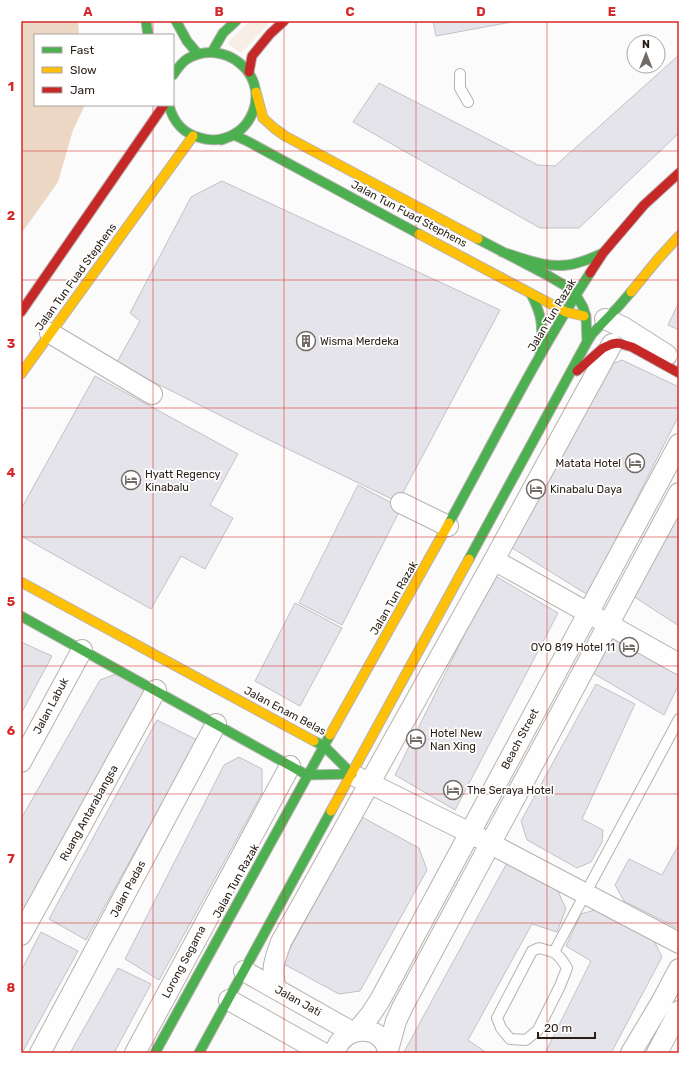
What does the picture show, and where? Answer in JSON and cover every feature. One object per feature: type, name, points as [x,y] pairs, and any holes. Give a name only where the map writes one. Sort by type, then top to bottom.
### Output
[{"type":"main road","points":[[146,21],[148,34]]},
{"type":"main road","points":[[176,21],[187,41],[198,54]]},
{"type":"main road","points":[[212,52],[223,33],[236,21]]},
{"type":"main road","points":[[249,72],[252,56],[270,34],[284,21]]},
{"type":"main road","points":[[174,73],[178,67],[187,59],[198,54],[212,52],[227,54],[239,61],[249,72]]},
{"type":"main road","name":"Jalan Tun Fuad Stephens","points":[[249,72],[254,82],[263,118],[285,136],[547,275],[564,285],[576,295],[583,307],[596,318]]},
{"type":"main road","points":[[221,140],[233,135],[243,128],[251,117],[255,105],[256,92]]},
{"type":"main road","points":[[21,312],[163,106]]},
{"type":"main road","points":[[168,106],[175,121],[183,130],[193,136]]},
{"type":"main road","name":"Jalan Tun Fuad Stephens","points":[[21,374],[193,136],[206,140],[221,140],[234,135],[566,312],[596,318]]},
{"type":"main road","name":"Jalan Tun Razak","points":[[155,1053],[299,770],[324,746],[576,295],[604,253],[644,206],[679,173]]},
{"type":"main road","points":[[200,1053],[592,334],[596,318],[618,307],[679,236]]},
{"type":"main road","points":[[502,252],[536,262],[553,265],[568,265],[584,261],[604,253]]},
{"type":"main road","points":[[531,294],[542,318],[543,328],[539,359]]},
{"type":"main road","name":"Jalan Tun Fuad Stephens","points":[[587,342],[596,318]]},
{"type":"main road","points":[[564,384],[604,348],[612,344],[619,343],[635,348],[679,373]]},
{"type":"main road","name":"Jalan Enam Belas","points":[[21,582],[324,746],[352,774]]},
{"type":"main road","points":[[21,616],[299,770],[352,774]]},
{"type":"street","points":[[596,318],[623,327],[679,362]]},
{"type":"street","points":[[50,333],[152,394]]},
{"type":"street","points":[[276,989],[273,977],[273,966],[281,942],[494,560],[612,344]]},
{"type":"street","name":"Beach Street","points":[[335,1053],[339,1043],[345,1036],[355,1031],[371,1014],[380,1000],[679,444]]},
{"type":"street","points":[[388,1051],[396,1021],[403,1006],[679,493]]},
{"type":"street","points":[[401,503],[448,526]]},
{"type":"street","points":[[494,560],[679,664]]},
{"type":"street","name":"Jalan Labuk","points":[[21,762],[82,650]]},
{"type":"street","name":"Ruang Antarabangsa","points":[[21,935],[156,690]]},
{"type":"street","name":"Jalan Padas","points":[[40,1053],[216,724]]},
{"type":"street","name":"Lorong Segama","points":[[135,1053],[299,770]]},
{"type":"street","points":[[352,774],[470,833],[679,943]]},
{"type":"street","points":[[631,1053],[679,969]]},
{"type":"street","name":"Jalan Jati","points":[[244,971],[355,1031],[365,1030],[374,1033],[384,1042],[388,1051]]},
{"type":"street","points":[[229,1000],[323,1053]]},
{"type":"street","points":[[657,1053],[679,1011]]},
{"type":"lane","points":[[460,74],[460,88],[468,102]]},
{"type":"lane","points":[[554,952],[679,719]]},
{"type":"lane","points":[[539,948],[554,952],[567,968],[560,986],[538,1030],[526,1040],[510,1039],[501,1028],[497,1018],[532,951],[539,948]]},
{"type":"shaded area","points":[[21,21],[78,21],[79,34],[34,34],[34,106],[85,106],[73,130],[58,182],[21,234]]},
{"type":"shaded area","points":[[250,21],[272,21],[241,53],[228,44],[230,40]]},
{"type":"building","points":[[433,21],[517,21],[436,36]]},
{"type":"building","points":[[679,55],[679,133],[579,228],[540,228],[353,122],[379,83],[538,165],[555,166],[658,74],[666,74],[666,67]]},
{"type":"building","name":"Wisma Merdeka","points":[[222,181],[500,310],[398,502],[261,436],[117,362],[140,321],[130,313],[191,197]]},
{"type":"building","points":[[679,302],[679,330],[668,325]]},
{"type":"building","points":[[622,360],[679,387],[679,415],[588,595],[509,546],[606,367]]},
{"type":"building","name":"Hyatt Regency Kinabalu","points":[[95,376],[238,454],[210,505],[233,518],[205,569],[181,556],[151,609],[21,536],[21,509]]},
{"type":"building","points":[[358,485],[401,508],[342,625],[299,603]]},
{"type":"building","points":[[679,508],[679,626],[633,596]]},
{"type":"building","points":[[494,575],[558,613],[455,810],[395,775]]},
{"type":"building","points":[[295,603],[342,628],[300,706],[255,681]]},
{"type":"building","points":[[611,634],[679,673],[679,684],[664,715],[591,672]]},
{"type":"building","points":[[21,642],[52,656],[21,714]]},
{"type":"building","points":[[116,674],[147,691],[26,907],[21,905],[21,819],[100,680]]},
{"type":"building","points":[[596,684],[635,704],[582,819],[603,830],[602,842],[591,862],[577,868],[527,840],[521,821]]},
{"type":"building","points":[[157,720],[197,740],[86,940],[49,919]]},
{"type":"building","points":[[239,757],[262,769],[262,793],[159,980],[125,959],[224,765]]},
{"type":"building","points":[[362,817],[419,848],[427,870],[360,991],[339,994],[282,963]]},
{"type":"building","points":[[679,844],[679,929],[624,901],[615,885],[629,859],[662,875]]},
{"type":"building","points":[[508,861],[557,889],[566,909],[557,932],[532,924],[468,1040],[487,1053],[405,1053],[404,1052]]},
{"type":"building","points":[[598,909],[650,933],[662,957],[611,1053],[545,1053],[591,961],[566,946],[581,914]]},
{"type":"building","points":[[41,932],[78,951],[21,1053],[21,971]]},
{"type":"building","points":[[118,968],[151,984],[114,1053],[70,1053]]},
{"type":"traffic: fast","points":[[146,21],[148,34]]},
{"type":"traffic: fast","points":[[176,21],[187,41],[198,54]]},
{"type":"traffic: fast","points":[[212,52],[223,33],[236,21]]},
{"type":"traffic: fast","points":[[169,106],[176,122],[189,134],[201,138],[216,140],[230,136],[244,127],[253,112],[256,97],[254,84],[248,72],[239,63],[228,56],[215,53],[201,54],[187,59],[179,66],[174,74]]},
{"type":"traffic: fast","points":[[221,140],[234,135],[247,141],[419,234]]},
{"type":"traffic: fast","points":[[478,239],[547,275],[564,285],[576,295],[586,316],[587,342]]},
{"type":"traffic: fast","points":[[502,252],[542,264],[559,266],[576,263],[603,253]]},
{"type":"traffic: fast","points":[[449,523],[552,334],[590,273]]},
{"type":"traffic: fast","points":[[469,559],[587,342],[592,334],[631,292]]},
{"type":"traffic: fast","points":[[531,294],[538,309],[541,322],[542,336],[540,352]]},
{"type":"traffic: fast","points":[[21,616],[307,775],[352,774]]},
{"type":"traffic: fast","points":[[155,1053],[330,735]]},
{"type":"traffic: fast","points":[[314,741],[324,746],[352,774]]},
{"type":"traffic: fast","points":[[199,1053],[331,811]]},
{"type":"traffic: slow","points":[[256,92],[263,118],[285,136],[478,239]]},
{"type":"traffic: slow","points":[[21,374],[193,136]]},
{"type":"traffic: slow","points":[[419,234],[566,312],[584,316]]},
{"type":"traffic: slow","points":[[631,292],[679,236]]},
{"type":"traffic: slow","points":[[330,735],[449,523]]},
{"type":"traffic: slow","points":[[331,811],[469,559]]},
{"type":"traffic: slow","points":[[21,582],[314,741]]},
{"type":"traffic: jam","points":[[249,72],[252,56],[270,34],[284,21]]},
{"type":"traffic: jam","points":[[21,312],[163,106]]},
{"type":"traffic: jam","points":[[590,273],[603,253],[644,205],[679,173]]},
{"type":"traffic: jam","points":[[577,371],[603,348],[618,343],[632,347],[679,373]]},
{"type":"place","name":"Wisma Merdeka","points":[[306,341]]},
{"type":"place","name":"Matata Hotel","points":[[635,463]]},
{"type":"place","name":"Hyatt Regency Kinabalu","points":[[131,480]]},
{"type":"place","name":"Kinabalu Daya","points":[[536,489]]},
{"type":"place","name":"OYO 819 Hotel 11","points":[[629,647]]},
{"type":"place","name":"Hotel New Nan Xing","points":[[416,739]]},
{"type":"place","name":"The Seraya Hotel","points":[[453,790]]}]
